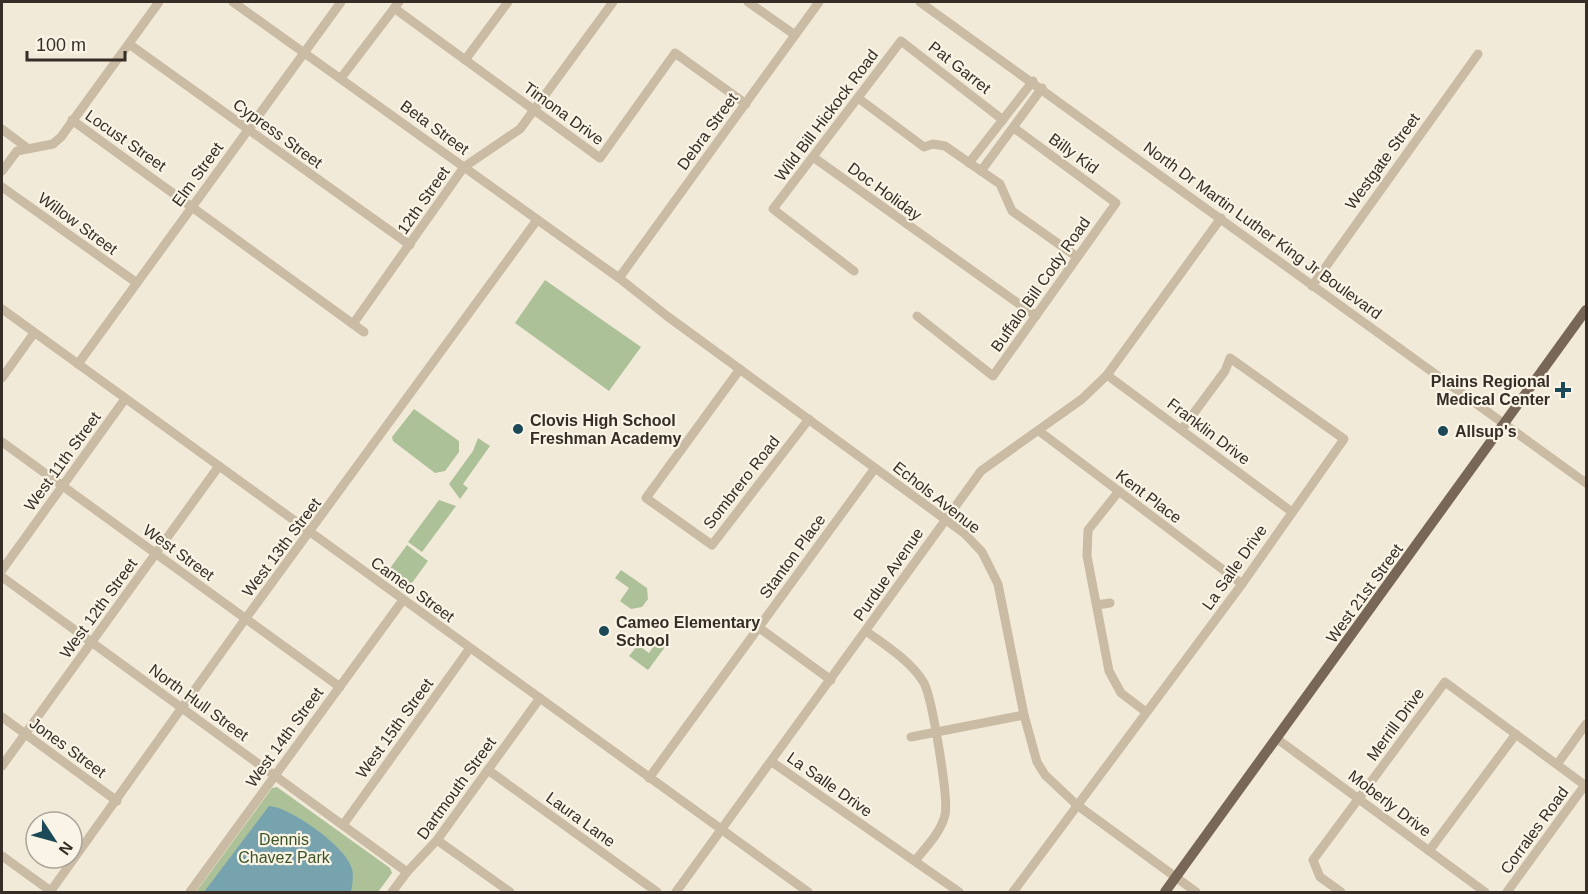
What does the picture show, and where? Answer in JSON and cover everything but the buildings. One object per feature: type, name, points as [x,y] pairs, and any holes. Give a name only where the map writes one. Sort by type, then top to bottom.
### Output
[{"type":"main road","name":"West 21st Street","points":[[1164,892],[1587,310]]},
{"type":"street","points":[[2,171],[17,151],[26,147],[53,144],[159,2]]},
{"type":"street","name":"Beta Street","points":[[233,2],[619,278]]},
{"type":"street","name":"Elm Street","points":[[78,364],[342,2]]},
{"type":"street","points":[[465,60],[508,2]]},
{"type":"street","name":"12th Street","points":[[354,324],[464,167],[520,129],[613,2]]},
{"type":"street","points":[[748,2],[795,35]]},
{"type":"street","name":"Debra Street","points":[[619,278],[819,2]]},
{"type":"street","name":"North Dr Martin Luther King Jr Boulevard","points":[[920,2],[1587,483]]},
{"type":"street","points":[[341,78],[397,5]]},
{"type":"street","name":"Timona Drive","points":[[397,5],[465,60],[600,158],[675,53],[746,104]]},
{"type":"street","name":"Pat Garret","points":[[898,45],[901,41],[1004,120]]},
{"type":"street","name":"Cypress Street","points":[[129,44],[410,245]]},
{"type":"street","name":"Wild Bill Hickock Road","points":[[854,271],[773,210],[898,45]]},
{"type":"street","name":"Westgate Street","points":[[1312,286],[1478,54]]},
{"type":"street","points":[[969,162],[1004,120],[1032,81]]},
{"type":"street","points":[[981,171],[1042,88]]},
{"type":"street","points":[[858,98],[924,147],[933,144],[945,146],[1000,184],[1012,211],[1077,257]]},
{"type":"street","name":"Locust Street","points":[[72,120],[364,332]]},
{"type":"street","name":"Billy Kid","points":[[1014,128],[1116,203]]},
{"type":"street","points":[[2,129],[26,147]]},
{"type":"street","name":"Doc Holiday","points":[[813,157],[1036,316]]},
{"type":"street","name":"Willow Street","points":[[2,187],[137,283]]},
{"type":"street","name":"Buffalo Bill Cody Road","points":[[917,316],[993,376],[1116,203]]},
{"type":"street","name":"Purdue Avenue","points":[[676,892],[981,471],[1082,399],[1107,375],[1221,218]]},
{"type":"street","name":"West 13th Street","points":[[51,892],[246,618],[311,533],[537,220]]},
{"type":"street","name":"Echols Avenue","points":[[619,278],[945,519],[982,552],[998,584],[1024,715],[1037,762],[1054,786],[1077,805],[1196,892]]},
{"type":"street","name":"Cameo Street","points":[[2,309],[807,892]]},
{"type":"street","points":[[2,378],[34,333]]},
{"type":"street","name":"La Salle Drive","points":[[1012,892],[1242,584],[1344,439],[1230,358],[1225,371],[1182,429]]},
{"type":"street","name":"Sombrero Road","points":[[740,369],[646,498],[712,545],[808,419]]},
{"type":"street","name":"Franklin Drive","points":[[1107,375],[1292,512]]},
{"type":"street","name":"West 11th Street","points":[[2,570],[125,399]]},
{"type":"street","name":"Kent Place","points":[[1039,431],[1242,584]]},
{"type":"street","name":"West Street","points":[[2,442],[340,687]]},
{"type":"street","name":"West 12th Street","points":[[2,766],[219,466]]},
{"type":"street","name":"Stanton Place","points":[[650,778],[875,468]]},
{"type":"street","points":[[1119,491],[1088,530],[1087,556],[1110,671],[1121,693],[1146,712]]},
{"type":"street","name":"North Hull Street","points":[[2,577],[407,872]]},
{"type":"street","name":"West 14th Street","points":[[190,892],[403,600]]},
{"type":"street","points":[[1097,605],[1110,603]]},
{"type":"street","points":[[758,627],[831,680]]},
{"type":"street","points":[[866,631],[906,661],[925,684],[935,732],[946,810],[940,827],[915,861]]},
{"type":"street","name":"West 15th Street","points":[[343,825],[470,648]]},
{"type":"street","name":"Merrill Drive","points":[[1341,892],[1320,877],[1313,860],[1445,682],[1586,785]]},
{"type":"street","name":"Dartmouth Street","points":[[392,892],[437,840],[540,698]]},
{"type":"street","points":[[911,737],[1024,715]]},
{"type":"street","name":"Jones Street","points":[[2,717],[117,801]]},
{"type":"street","name":"Corrales Road","points":[[1558,763],[1587,724]]},
{"type":"street","points":[[1429,851],[1515,734]]},
{"type":"street","name":"Moberly Drive","points":[[1276,738],[1485,892]]},
{"type":"street","name":"La Salle Drive","points":[[772,762],[959,892]]},
{"type":"street","name":"Laura Lane","points":[[488,770],[657,892]]},
{"type":"street","name":"Corrales Road","points":[[1507,892],[1586,785]]},
{"type":"street","points":[[437,840],[510,892]]},
{"type":"street","points":[[2,856],[51,892]]},
{"type":"green space","points":[[545,280],[641,347],[609,391],[515,323]]},
{"type":"green space","points":[[414,409],[459,441],[459,452],[445,471],[435,473],[393,441],[392,437]]},
{"type":"green space","points":[[478,438],[490,446],[463,484],[468,488],[460,499],[449,484],[473,451]]},
{"type":"green space","points":[[439,500],[456,506],[422,552],[408,542]]},
{"type":"green space","points":[[407,545],[428,561],[406,591],[385,575]]},
{"type":"green space","points":[[621,570],[647,588],[648,599],[642,607],[631,609],[620,601],[629,588],[615,578]]},
{"type":"green space","points":[[660,637],[668,643],[648,670],[629,656],[638,645],[649,653]]},
{"type":"green space","name":"Dennis Chavez Park","points":[[277,787],[390,868],[392,873],[378,892],[196,892],[272,788]]},
{"type":"water","name":"Dennis Chavez Park","points":[[269,806],[290,813],[303,821],[340,850],[352,869],[351,892],[204,892]]},
{"type":"place","name":"Plains Regional Medical Center","points":[[1563,390]]},
{"type":"place","name":"Clovis High School Freshman Academy","points":[[518,429]]},
{"type":"place","name":"Allsup's","points":[[1443,431]]},
{"type":"place","name":"Cameo Elementary School","points":[[604,631]]}]
